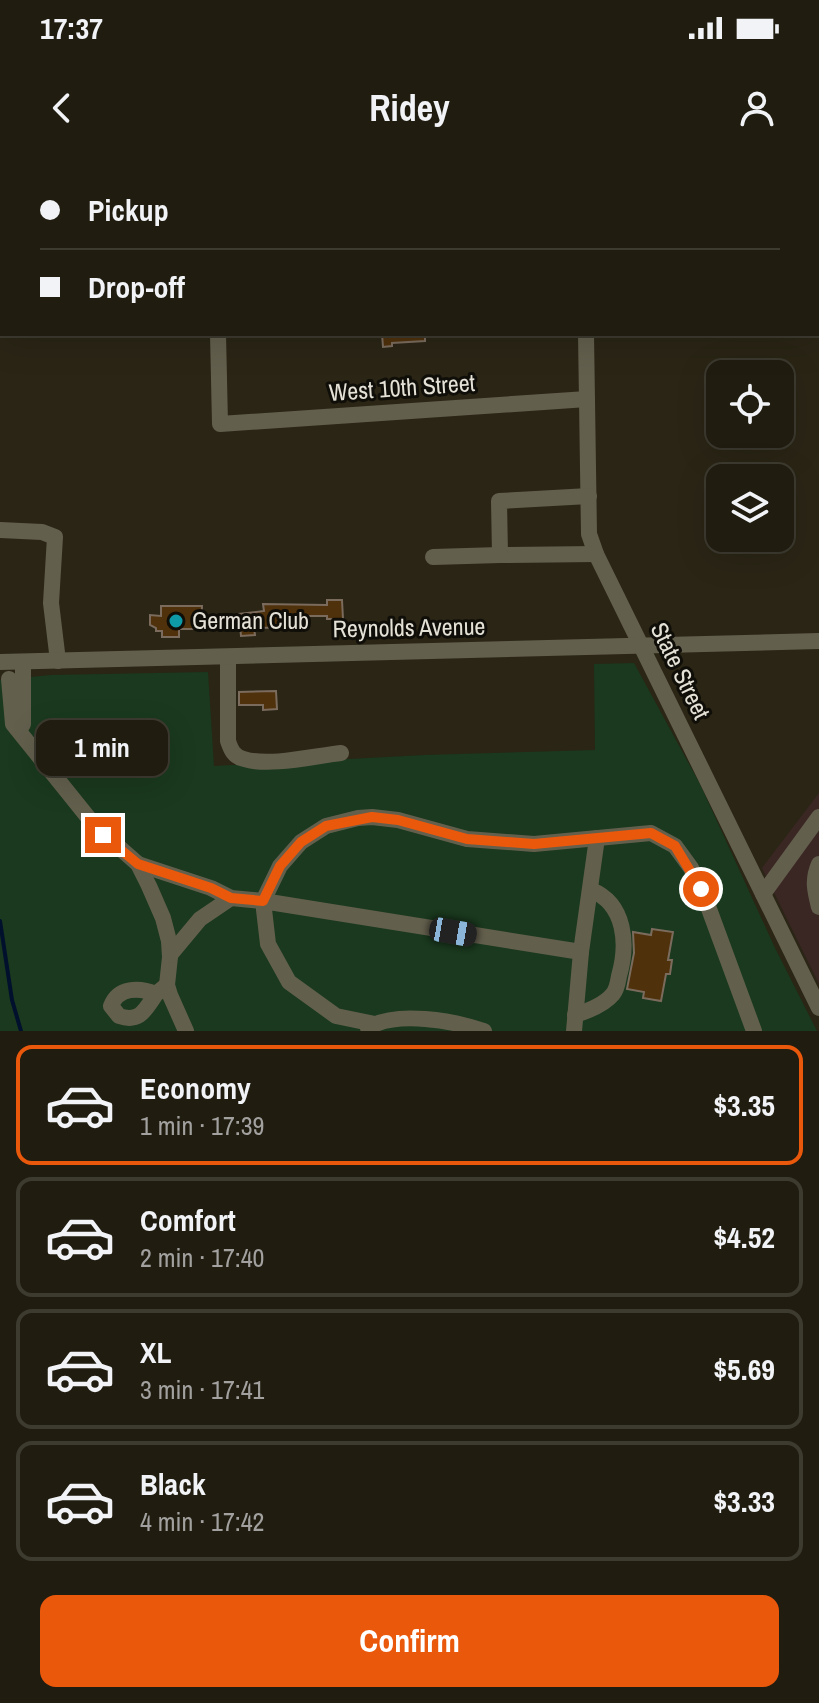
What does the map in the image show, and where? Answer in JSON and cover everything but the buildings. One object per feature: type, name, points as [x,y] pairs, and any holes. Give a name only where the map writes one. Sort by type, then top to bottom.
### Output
[{"type":"street","name":"West 10th Street","points":[[218,336],[220,424],[587,399]]},
{"type":"street","name":"State Street","points":[[586,336],[589,534],[596,554],[819,1008]]},
{"type":"street","points":[[500,555],[499,501],[589,496]]},
{"type":"street","points":[[0,530],[42,532],[55,537],[51,603],[58,661]]},
{"type":"street","points":[[433,557],[596,554]]},
{"type":"street","name":"Reynolds Avenue","points":[[0,662],[819,641]]},
{"type":"street","points":[[228,657],[228,741],[232,752],[242,759],[261,761],[341,753]]},
{"type":"street","points":[[19,730],[23,724],[23,662]]},
{"type":"street","points":[[9,679],[13,724],[95,826],[138,864],[211,888],[231,898],[581,952]]},
{"type":"street","points":[[763,894],[819,817]]},
{"type":"street","points":[[484,1031],[427,1020],[391,1020],[370,1027],[329,1013],[300,992],[283,974],[268,944],[263,901],[280,866],[301,842],[326,826],[358,818],[384,818],[467,839],[534,844],[646,832],[658,835],[675,846],[691,868],[754,1031]]},
{"type":"street","points":[[574,1023],[597,838]]},
{"type":"street","points":[[138,864],[163,918],[170,955],[162,990],[186,1031]]},
{"type":"street","points":[[819,864],[814,875],[819,907]]},
{"type":"street","points":[[574,1023],[613,994],[622,966],[624,946],[621,923],[609,901],[591,890]]},
{"type":"street","points":[[170,955],[200,919],[231,898]]},
{"type":"street","points":[[329,1013],[331,1031]]},
{"type":"shaded area","points":[[819,793],[819,984],[762,868]]},
{"type":"green space","points":[[634,663],[700,784],[775,948],[817,1031],[0,1031],[0,680],[51,675],[208,672],[214,766],[595,750],[594,664]]},
{"type":"waterway","points":[[0,921],[12,1000],[21,1031]]},
{"type":"place","name":"German Club","points":[[176,621]]},
{"type":"route","points":[[103,835],[138,864],[211,888],[231,898],[263,901],[280,866],[301,842],[326,826],[358,818],[398,820],[467,839],[534,844],[646,832],[658,835],[675,846],[701,889]]}]
